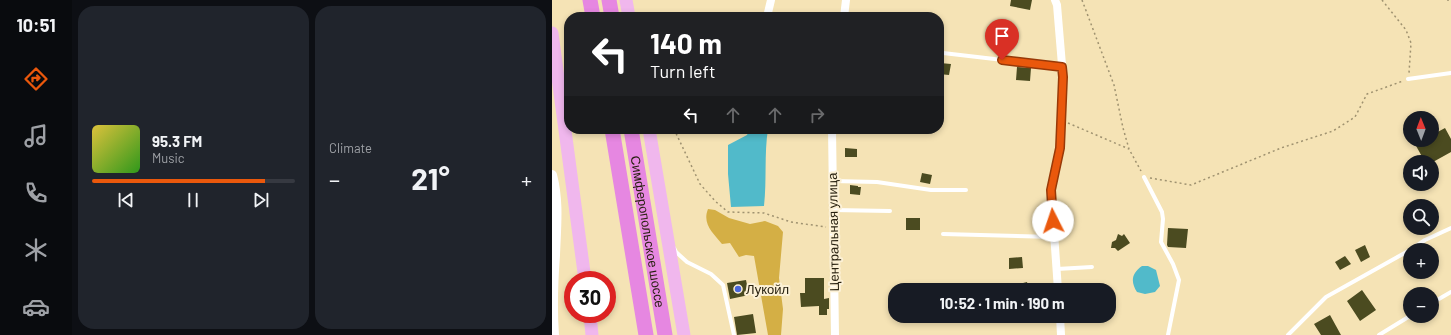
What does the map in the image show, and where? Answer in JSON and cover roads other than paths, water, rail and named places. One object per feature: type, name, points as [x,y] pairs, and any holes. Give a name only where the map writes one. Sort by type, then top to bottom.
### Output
[{"type":"highway","points":[[590,0],[592,12]]},
{"type":"highway","points":[[609,0],[611,12]]},
{"type":"highway","name":"Симферопольское шоссе","points":[[613,134],[646,335]]},
{"type":"highway","name":"Симферопольское шоссе","points":[[631,134],[665,335]]},
{"type":"main road","points":[[626,0],[628,12]]},
{"type":"main road","points":[[552,33],[564,123]]},
{"type":"main road","points":[[565,134],[584,271]]},
{"type":"main road","points":[[650,134],[684,335]]},
{"type":"main road","points":[[591,323],[592,335]]},
{"type":"street","points":[[768,12],[770,0]]},
{"type":"street","points":[[845,12],[846,0]]},
{"type":"street","points":[[1055,0],[1057,5],[1063,77],[1060,148],[1051,190],[1057,283]]},
{"type":"street","name":"Центральная улица","points":[[832,134],[832,228],[835,335]]},
{"type":"street","points":[[552,175],[558,216],[553,256],[554,335]]},
{"type":"street","points":[[1060,323],[1061,335]]},
{"type":"lane","points":[[944,53],[1062,67]]},
{"type":"lane","points":[[1408,79],[1451,73]]},
{"type":"lane","points":[[1144,177],[1162,212],[1163,219],[1161,242],[1173,264],[1179,280],[1168,335]]},
{"type":"lane","points":[[832,181],[877,182],[931,190],[966,190]]},
{"type":"lane","points":[[832,210],[890,211]]},
{"type":"lane","points":[[1420,243],[1451,228]]},
{"type":"lane","points":[[667,230],[676,252],[687,262],[712,274],[723,285],[734,335]]},
{"type":"lane","points":[[943,234],[1054,237]]},
{"type":"lane","points":[[1288,335],[1326,297],[1403,254]]},
{"type":"lane","points":[[1056,269],[1092,267]]},
{"type":"lane","points":[[1439,299],[1451,292]]},
{"type":"lane","points":[[1379,335],[1403,320]]},
{"type":"water","points":[[767,134],[764,206],[731,207],[728,174],[728,145],[747,135]]},
{"type":"water","points":[[1142,266],[1148,266],[1156,270],[1160,286],[1155,292],[1145,294],[1137,292],[1133,284],[1134,274]]},
{"type":"place","name":"Лукойл","points":[[738,289]]}]
